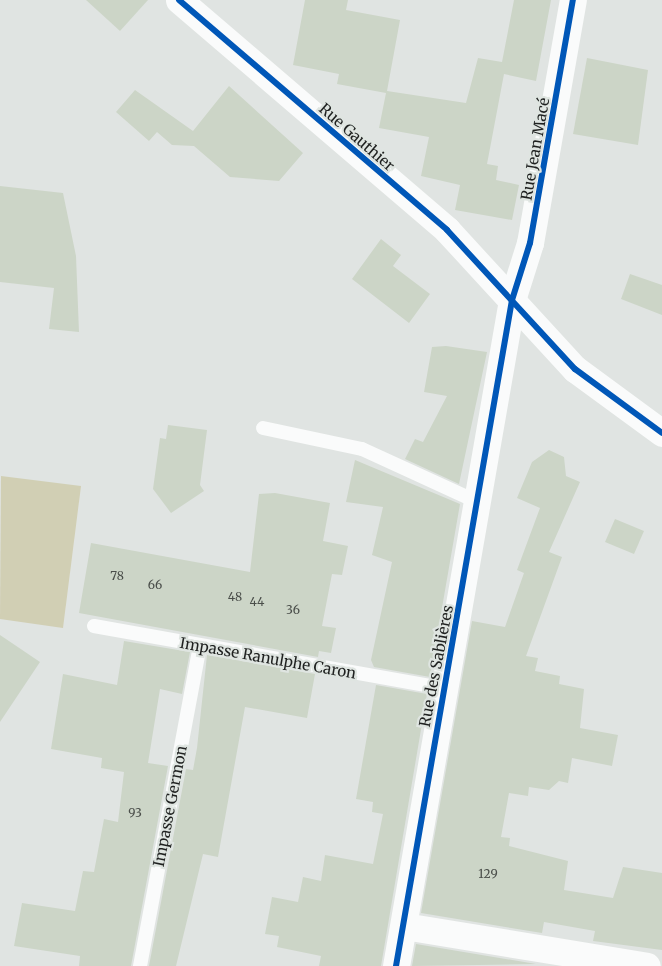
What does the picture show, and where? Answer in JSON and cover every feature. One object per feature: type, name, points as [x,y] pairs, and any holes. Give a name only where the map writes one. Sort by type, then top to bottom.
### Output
[{"type":"street","name":"Rue Gauthier","points":[[179,0],[447,230],[575,369],[662,433]]},
{"type":"street","name":"Rue Jean Macé","points":[[512,300],[530,243],[573,0]]},
{"type":"street","name":"Rue des Sablières","points":[[396,966],[443,688],[480,503],[512,300]]},
{"type":"street","points":[[404,926],[647,966]]},
{"type":"lane","points":[[263,428],[362,449],[480,503]]},
{"type":"lane","name":"Impasse Ranulphe Caron","points":[[94,626],[443,688]]},
{"type":"lane","name":"Impasse Germon","points":[[140,966],[200,646]]},
{"type":"shaded area","points":[[1,476],[81,486],[63,628],[0,619]]},
{"type":"building","points":[[86,0],[148,0],[120,31]]},
{"type":"building","points":[[305,0],[348,0],[346,10],[400,20],[387,91],[466,103],[478,58],[502,62],[514,0],[551,0],[536,81],[504,74],[487,164],[498,166],[496,180],[519,185],[512,220],[455,210],[460,185],[421,176],[429,137],[379,128],[386,93],[337,84],[339,74],[293,65]]},
{"type":"building","points":[[587,58],[648,70],[638,145],[573,134]]},
{"type":"building","points":[[229,86],[303,153],[279,181],[230,177],[194,146],[172,145],[157,132],[149,141],[116,112],[135,90],[193,131]]},
{"type":"building","points":[[0,186],[63,193],[76,256],[79,332],[49,329],[54,288],[0,282]]},
{"type":"building","points":[[381,239],[401,255],[393,266],[430,294],[409,323],[352,279]]},
{"type":"building","points":[[630,274],[662,285],[662,315],[621,299]]},
{"type":"building","points":[[446,346],[487,352],[459,484],[405,459],[415,439],[423,442],[447,396],[424,392],[432,347]]},
{"type":"building","points":[[168,425],[207,430],[200,485],[204,491],[171,513],[153,489],[160,438],[166,439]]},
{"type":"building","points":[[549,450],[564,457],[566,476],[580,482],[549,552],[562,557],[526,656],[538,658],[535,671],[560,676],[559,684],[584,689],[580,728],[618,735],[612,766],[572,758],[568,783],[559,781],[549,790],[529,787],[528,796],[509,793],[501,837],[510,838],[509,846],[568,861],[564,890],[613,898],[623,867],[662,873],[662,950],[593,941],[595,931],[544,922],[542,933],[421,913],[472,621],[505,627],[524,573],[517,570],[540,508],[517,498],[532,462]]},
{"type":"building","points":[[355,460],[460,504],[430,677],[374,667],[371,660],[392,562],[372,555],[383,507],[346,502]]},
{"type":"building","points":[[275,493],[330,503],[323,541],[348,546],[342,575],[332,574],[322,626],[336,628],[331,653],[319,651],[318,657],[79,613],[91,543],[250,572],[259,494]]},
{"type":"building","points":[[615,519],[644,531],[634,554],[605,542]]},
{"type":"building","points":[[0,635],[40,662],[0,722]]},
{"type":"building","points":[[124,641],[190,652],[182,694],[160,689],[148,763],[168,766],[131,966],[79,966],[80,956],[14,946],[22,903],[75,911],[83,871],[94,872],[104,819],[118,822],[124,772],[101,768],[102,758],[51,749],[63,674],[117,685]]},
{"type":"building","points":[[207,655],[315,674],[307,718],[245,707],[218,857],[203,854],[176,966],[149,966],[186,769],[193,770]]},
{"type":"building","points":[[376,685],[427,694],[381,966],[319,966],[321,956],[277,947],[279,936],[265,934],[272,897],[298,902],[303,877],[321,881],[325,855],[373,864],[383,814],[372,812],[373,802],[356,799]]},
{"type":"building","points":[[416,944],[536,964],[412,966]]},
{"type":"cycle path","points":[[179,0],[447,230],[575,369],[662,433]]},
{"type":"cycle path","points":[[396,966],[512,300],[530,243],[573,0]]}]
